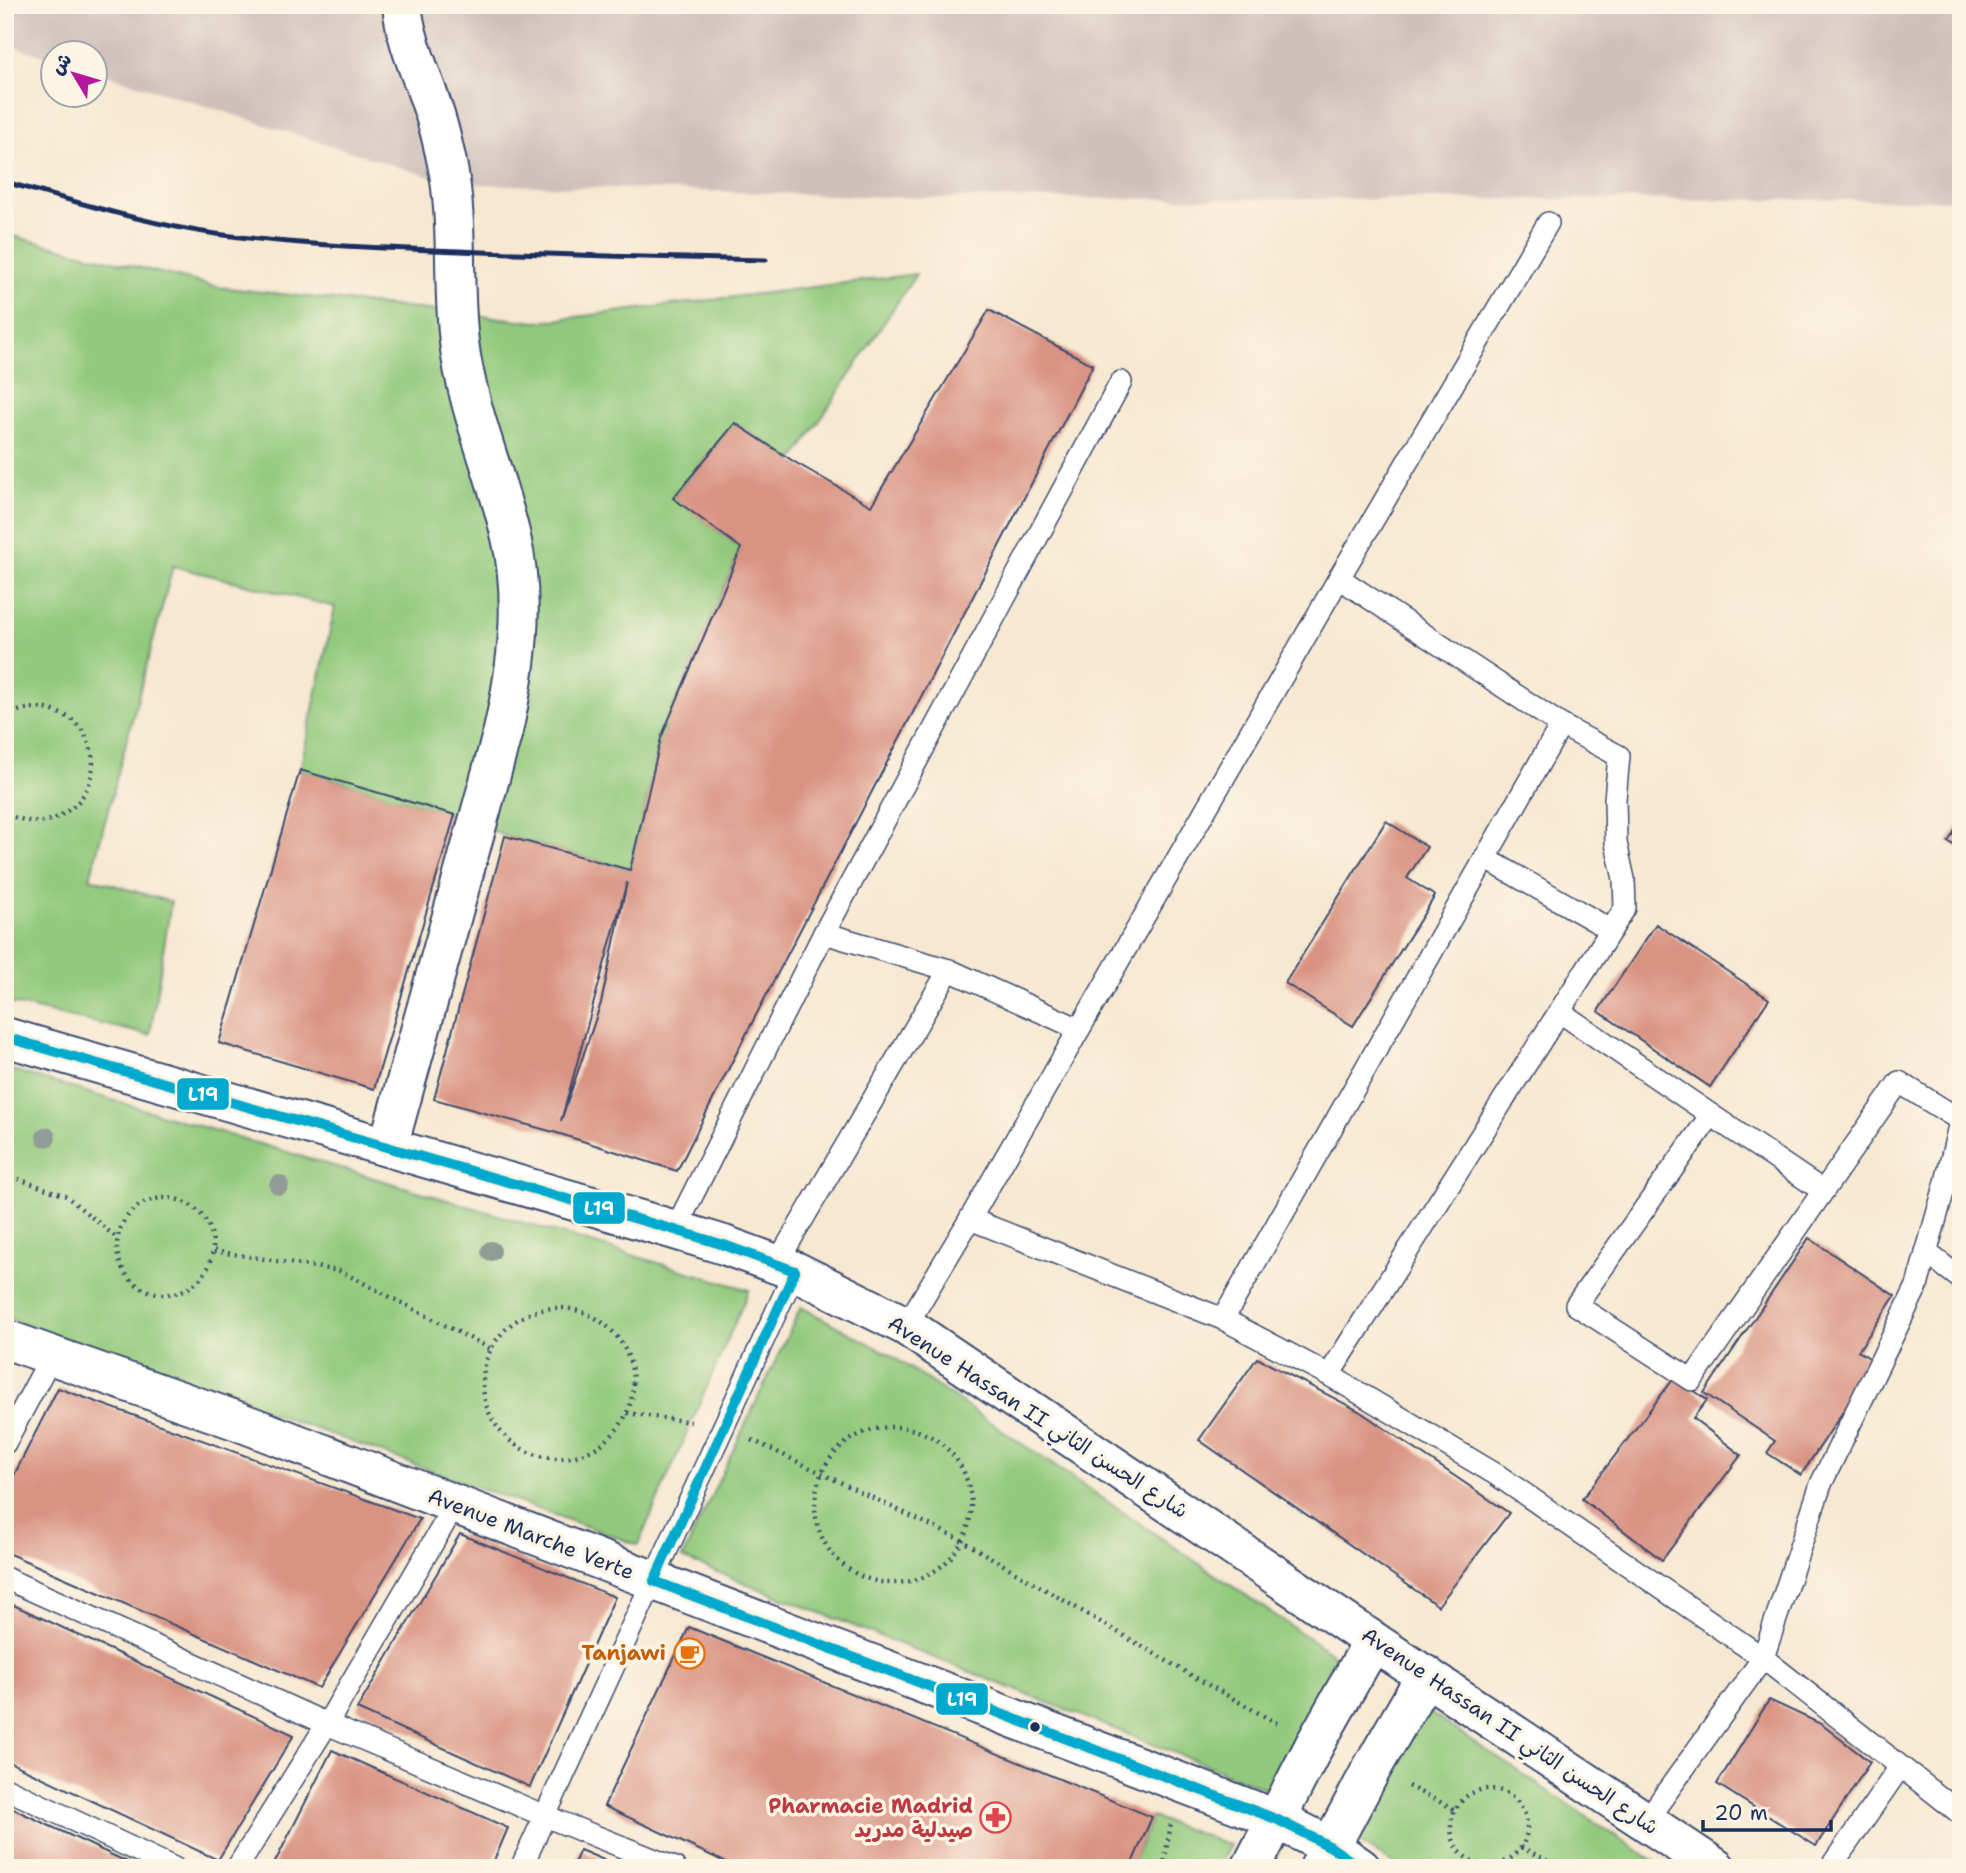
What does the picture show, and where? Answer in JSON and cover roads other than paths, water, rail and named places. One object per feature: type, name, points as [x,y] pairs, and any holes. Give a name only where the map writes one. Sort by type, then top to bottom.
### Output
[{"type":"street","points":[[388,1147],[503,731],[512,690],[519,628],[511,537],[465,378],[460,350],[448,168],[438,123],[409,42],[402,5]]},
{"type":"street","name":"Avenue Hassan II شارع الحسن الثاني","points":[[5,1037],[675,1230],[786,1267],[906,1326],[1716,1868]]},
{"type":"street","name":"Avenue Marche Verte","points":[[5,1339],[235,1420],[1276,1819],[1337,1861]]},
{"type":"street","points":[[1251,1868],[1315,1744],[1373,1641]]},
{"type":"street","points":[[1337,1861],[1373,1768],[1426,1675]]},
{"type":"lane","points":[[906,1326],[1548,223]]},
{"type":"lane","points":[[675,1230],[824,933],[1121,382]]},
{"type":"lane","points":[[1329,1376],[1625,908],[1624,879],[1616,843],[1615,799],[1619,756],[1561,725],[1339,578]]},
{"type":"lane","points":[[1223,1319],[1561,725]]},
{"type":"lane","points":[[1485,858],[1611,930]]},
{"type":"lane","points":[[824,933],[948,970],[1079,1029]]},
{"type":"lane","points":[[521,1868],[725,1426],[786,1267],[948,970]]},
{"type":"lane","points":[[1560,1012],[1823,1191]]},
{"type":"lane","points":[[1646,1821],[1763,1658],[1821,1483],[1917,1286],[1946,1182],[1960,1119],[1899,1082],[1692,1380],[1576,1305],[1711,1115]]},
{"type":"lane","points":[[970,1219],[1223,1319],[1329,1376],[1497,1475],[1763,1658],[1961,1814]]},
{"type":"lane","points":[[1926,1252],[1961,1279]]},
{"type":"lane","points":[[5,1443],[52,1355]]},
{"type":"lane","points":[[237,1868],[327,1724],[455,1505]]},
{"type":"lane","points":[[5,1578],[327,1724],[675,1868]]},
{"type":"lane","points":[[1830,1868],[1900,1767]]},
{"type":"lane","points":[[5,1788],[174,1868]]},
{"type":"railway","points":[[5,182],[163,224],[246,238],[398,249],[766,260]]},
{"type":"place","name":"Tanjawi","points":[[689,1653]]},
{"type":"place","name":"Pharmacie Madrid صيدلية مدريد","points":[[996,1818]]}]
